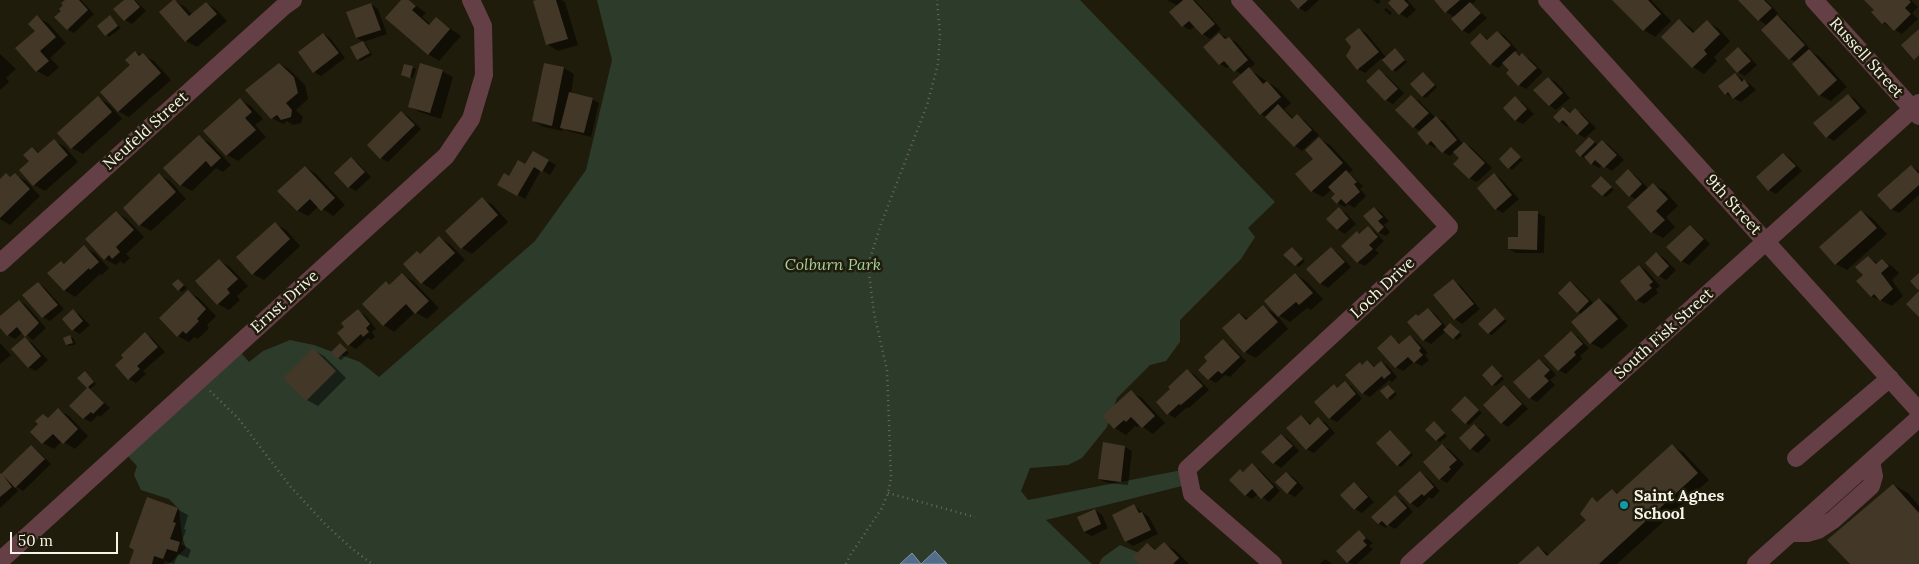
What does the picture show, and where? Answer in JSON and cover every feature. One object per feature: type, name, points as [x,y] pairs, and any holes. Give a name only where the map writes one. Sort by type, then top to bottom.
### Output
[{"type":"street","name":"Neufeld Street","points":[[0,263],[293,0]]},
{"type":"street","name":"Ernst Drive","points":[[0,561],[446,156],[471,119],[484,75],[483,26],[471,0]]},
{"type":"street","name":"Loch Drive","points":[[1240,0],[1449,227],[1187,469],[1192,494],[1273,564]]},
{"type":"street","name":"9th Street","points":[[1547,0],[1919,411]]},
{"type":"street","name":"Russell Street","points":[[1814,0],[1917,109]]},
{"type":"street","name":"South Fisk Street","points":[[1409,564],[1766,242],[1917,109]]},
{"type":"street","points":[[1796,458],[1890,378]]},
{"type":"street","points":[[1763,562],[1791,533],[1919,418]]},
{"type":"path","points":[[846,564],[882,508],[891,478],[887,370],[874,313],[868,265],[881,224],[926,105],[938,64],[940,35],[937,0]]},
{"type":"path","points":[[198,381],[238,418],[290,486],[325,524],[372,564]]},
{"type":"path","points":[[888,493],[975,517]]},
{"type":"green space","name":"Colburn Park","points":[[597,0],[1080,0],[1275,202],[1248,228],[1255,237],[1241,259],[1180,320],[1180,342],[1166,361],[1150,365],[1117,398],[1107,427],[1082,458],[1068,465],[1030,468],[1021,491],[1028,500],[1187,469],[1190,484],[1046,520],[1092,564],[169,564],[186,548],[182,537],[179,509],[169,499],[141,490],[134,475],[137,466],[122,450],[236,347],[249,362],[263,351],[290,340],[314,345],[360,362],[379,377],[535,241],[586,170],[612,60]]},
{"type":"green space","points":[[1120,545],[1142,554],[1145,564],[1099,564],[1102,558]]},
{"type":"water","points":[[935,551],[947,564],[921,564]]},
{"type":"water","points":[[912,553],[921,564],[900,564]]},
{"type":"building","points":[[65,0],[79,0],[88,10],[67,30],[54,17],[61,11],[59,9],[63,5],[61,3]]},
{"type":"building","points":[[124,0],[134,0],[140,7],[124,21],[113,9]]},
{"type":"building","points":[[173,0],[189,16],[206,2],[217,14],[185,42],[159,12]]},
{"type":"building","points":[[401,0],[409,0],[416,6],[412,10],[429,25],[436,17],[450,29],[428,55],[385,18]]},
{"type":"building","points":[[556,0],[568,39],[546,45],[533,1]]},
{"type":"building","points":[[1183,0],[1193,0],[1215,24],[1202,35],[1189,21],[1182,27],[1169,12]]},
{"type":"building","points":[[1290,0],[1308,0],[1298,9]]},
{"type":"building","points":[[1391,0],[1404,0],[1409,5],[1399,15],[1388,3]]},
{"type":"building","points":[[1434,0],[1460,0],[1445,13]]},
{"type":"building","points":[[1612,0],[1648,0],[1661,14],[1643,31]]},
{"type":"building","points":[[1738,0],[1764,0],[1772,8],[1758,21]]},
{"type":"building","points":[[1864,0],[1909,0],[1911,2],[1905,8],[1911,14],[1894,31],[1885,22],[1882,24],[1871,12],[1874,10]]},
{"type":"building","points":[[1470,2],[1481,13],[1462,31],[1451,19]]},
{"type":"building","points":[[371,3],[381,30],[356,38],[346,12]]},
{"type":"building","points":[[37,15],[56,37],[40,51],[49,61],[36,72],[15,48],[35,31],[28,24]]},
{"type":"building","points":[[110,15],[118,26],[105,36],[97,26]]},
{"type":"building","points":[[1777,15],[1805,45],[1789,60],[1761,30]]},
{"type":"building","points":[[1679,19],[1693,33],[1707,20],[1720,34],[1704,50],[1707,54],[1692,68],[1661,37]]},
{"type":"building","points":[[1359,28],[1379,52],[1357,70],[1346,56],[1351,47],[1345,39]]},
{"type":"building","points":[[1919,29],[1919,55],[1914,60],[1901,45]]},
{"type":"building","points":[[1497,31],[1511,45],[1490,65],[1470,43],[1480,33],[1487,40]]},
{"type":"building","points":[[323,33],[339,53],[313,73],[298,52]]},
{"type":"building","points":[[1219,33],[1225,39],[1229,37],[1248,60],[1234,72],[1224,61],[1219,65],[1203,47]]},
{"type":"building","points":[[363,41],[370,53],[357,60],[350,47]]},
{"type":"building","points":[[1738,47],[1751,61],[1737,73],[1725,59]]},
{"type":"building","points":[[1395,48],[1405,60],[1392,71],[1382,60]]},
{"type":"building","points":[[1809,49],[1837,80],[1819,96],[1792,64]]},
{"type":"building","points":[[135,51],[139,56],[143,53],[161,73],[118,112],[100,92],[130,65],[125,60]]},
{"type":"building","points":[[1515,51],[1519,56],[1522,53],[1537,68],[1518,86],[1506,73],[1509,70],[1502,63]]},
{"type":"building","points":[[279,63],[294,77],[298,93],[286,103],[292,110],[291,117],[281,120],[277,115],[271,119],[245,90]]},
{"type":"building","points":[[420,63],[443,70],[430,113],[408,107]]},
{"type":"building","points":[[544,63],[564,67],[552,126],[532,121]]},
{"type":"building","points":[[404,64],[413,66],[410,78],[401,75]]},
{"type":"building","points":[[1249,67],[1263,84],[1267,81],[1281,97],[1260,115],[1232,82]]},
{"type":"building","points":[[1379,69],[1398,89],[1385,101],[1366,81]]},
{"type":"building","points":[[1423,72],[1435,85],[1422,97],[1410,84]]},
{"type":"building","points":[[1735,73],[1742,82],[1744,79],[1749,86],[1733,99],[1728,92],[1725,95],[1718,86]]},
{"type":"building","points":[[1548,77],[1563,93],[1549,106],[1533,90]]},
{"type":"building","points":[[569,92],[593,98],[584,133],[560,128]]},
{"type":"building","points":[[1848,94],[1860,108],[1826,138],[1813,123]]},
{"type":"building","points":[[1411,95],[1429,113],[1413,128],[1395,110]]},
{"type":"building","points":[[98,96],[112,112],[71,149],[57,133]]},
{"type":"building","points":[[1515,96],[1527,109],[1515,121],[1503,108]]},
{"type":"building","points":[[240,98],[252,112],[245,118],[256,130],[226,156],[203,131]]},
{"type":"building","points":[[1278,104],[1292,119],[1297,114],[1312,130],[1294,147],[1265,117]]},
{"type":"building","points":[[1563,107],[1570,113],[1575,108],[1589,123],[1577,135],[1563,120],[1559,123],[1553,117]]},
{"type":"building","points":[[401,111],[415,125],[380,159],[367,145]]},
{"type":"building","points":[[1436,116],[1457,140],[1442,153],[1431,141],[1427,145],[1417,133]]},
{"type":"building","points":[[199,135],[221,158],[211,167],[206,161],[180,186],[163,168]]},
{"type":"building","points":[[1319,137],[1343,163],[1311,192],[1295,174],[1313,159],[1305,150]]},
{"type":"building","points":[[1589,137],[1595,142],[1580,157],[1575,151]]},
{"type":"building","points":[[54,139],[68,155],[33,186],[19,170],[29,161],[23,155],[32,147],[38,153]]},
{"type":"building","points":[[1602,140],[1617,155],[1604,168],[1595,160],[1591,165],[1584,157]]},
{"type":"building","points":[[1464,142],[1485,163],[1469,179],[1453,164],[1459,158],[1453,152]]},
{"type":"building","points":[[1511,147],[1521,157],[1508,169],[1499,159]]},
{"type":"building","points":[[533,151],[549,160],[542,172],[534,167],[517,196],[497,185],[504,173],[509,176],[518,160],[525,164]]},
{"type":"building","points":[[1783,153],[1796,166],[1768,191],[1756,177]]},
{"type":"building","points":[[351,157],[365,172],[348,188],[334,173]]},
{"type":"building","points":[[1911,165],[1919,174],[1919,185],[1891,210],[1877,195]]},
{"type":"building","points":[[305,166],[335,198],[321,211],[310,199],[297,211],[277,191]]},
{"type":"building","points":[[1628,169],[1642,184],[1629,197],[1615,182]]},
{"type":"building","points":[[1346,170],[1357,182],[1354,184],[1360,192],[1346,204],[1341,199],[1337,204],[1331,198],[1335,194],[1328,187]]},
{"type":"building","points":[[6,173],[10,177],[15,173],[30,189],[0,218],[0,179]]},
{"type":"building","points":[[159,173],[176,192],[139,226],[123,208]]},
{"type":"building","points":[[1494,173],[1512,195],[1495,210],[1477,188]]},
{"type":"building","points":[[1601,176],[1612,187],[1602,196],[1591,186]]},
{"type":"building","points":[[1653,183],[1668,199],[1656,211],[1665,220],[1651,233],[1627,207]]},
{"type":"building","points":[[482,197],[498,215],[461,249],[445,231]]},
{"type":"building","points":[[1339,207],[1349,219],[1337,230],[1326,219]]},
{"type":"building","points":[[1374,207],[1383,217],[1378,221],[1384,227],[1378,233],[1363,216]]},
{"type":"building","points":[[1861,210],[1877,228],[1835,265],[1819,247]]},
{"type":"building","points":[[116,211],[134,230],[116,247],[120,252],[112,259],[109,255],[104,260],[85,239]]},
{"type":"building","points":[[1518,211],[1538,211],[1537,250],[1508,249],[1508,237],[1518,237]]},
{"type":"building","points":[[275,222],[290,239],[252,275],[236,257]]},
{"type":"building","points":[[1690,225],[1704,239],[1681,262],[1666,247]]},
{"type":"building","points":[[1368,226],[1378,237],[1369,245],[1373,249],[1357,263],[1341,246],[1357,231],[1359,234]]},
{"type":"building","points":[[439,236],[455,253],[421,284],[403,264],[417,251],[420,254]]},
{"type":"building","points":[[84,245],[99,262],[90,270],[89,268],[64,291],[47,273],[61,261],[64,264]]},
{"type":"building","points":[[1292,247],[1303,259],[1295,266],[1283,255]]},
{"type":"building","points":[[1331,247],[1345,262],[1320,284],[1306,269]]},
{"type":"building","points":[[1656,252],[1669,266],[1658,277],[1645,263]]},
{"type":"building","points":[[1868,256],[1876,264],[1882,259],[1889,266],[1881,273],[1893,289],[1880,301],[1874,294],[1871,297],[1856,281],[1863,275],[1855,267]]},
{"type":"building","points":[[219,259],[238,279],[227,289],[230,293],[217,305],[195,281]]},
{"type":"building","points":[[1639,265],[1653,282],[1649,285],[1652,288],[1636,301],[1620,281]]},
{"type":"building","points":[[402,273],[429,301],[415,314],[406,304],[383,326],[362,304],[386,281],[389,285]]},
{"type":"building","points":[[1295,273],[1313,293],[1299,305],[1296,302],[1278,317],[1264,301]]},
{"type":"building","points":[[1919,273],[1919,289],[1918,290],[1910,281]]},
{"type":"building","points":[[178,279],[184,285],[178,291],[172,284]]},
{"type":"building","points":[[1453,279],[1474,304],[1454,320],[1433,295]]},
{"type":"building","points":[[1570,281],[1589,301],[1577,313],[1558,293]]},
{"type":"building","points":[[38,282],[58,305],[42,318],[22,295]]},
{"type":"building","points":[[188,290],[206,309],[197,319],[199,321],[186,334],[183,331],[177,337],[159,318]]},
{"type":"building","points":[[1919,291],[1919,317],[1906,304]]},
{"type":"building","points":[[1599,298],[1618,319],[1590,344],[1571,322]]},
{"type":"building","points":[[19,300],[39,323],[25,337],[17,327],[7,336],[0,328],[0,316]]},
{"type":"building","points":[[1263,305],[1278,322],[1244,353],[1222,328],[1239,313],[1246,320]]},
{"type":"building","points":[[1428,308],[1442,324],[1423,341],[1407,322],[1416,314],[1418,316]]},
{"type":"building","points":[[1495,308],[1505,319],[1488,334],[1478,324]]},
{"type":"building","points":[[73,309],[83,321],[72,331],[62,319]]},
{"type":"building","points":[[358,309],[370,324],[366,328],[369,332],[363,337],[361,334],[348,346],[337,333],[344,327],[341,323]]},
{"type":"building","points":[[1450,323],[1460,332],[1453,339],[1443,330]]},
{"type":"building","points":[[1571,331],[1583,344],[1574,352],[1576,355],[1558,371],[1544,356]]},
{"type":"building","points":[[145,332],[158,347],[137,366],[140,369],[128,380],[115,365],[123,358],[121,355]]},
{"type":"building","points":[[70,335],[73,343],[66,345],[63,338]]},
{"type":"building","points":[[1391,335],[1399,344],[1410,335],[1421,348],[1419,351],[1423,355],[1414,363],[1408,357],[1395,368],[1377,348]]},
{"type":"building","points":[[25,337],[41,356],[28,368],[11,349]]},
{"type":"building","points":[[1223,339],[1240,357],[1222,374],[1218,371],[1208,380],[1198,370],[1207,361],[1204,357]]},
{"type":"building","points":[[340,343],[347,350],[337,359],[331,352]]},
{"type":"building","points":[[313,348],[336,371],[306,401],[283,378]]},
{"type":"building","points":[[1539,359],[1550,370],[1544,376],[1549,381],[1529,399],[1513,382]]},
{"type":"building","points":[[1367,360],[1374,367],[1381,361],[1391,373],[1384,379],[1382,376],[1362,394],[1345,375],[1360,362],[1362,365]]},
{"type":"building","points":[[1492,365],[1502,376],[1492,386],[1482,375]]},
{"type":"building","points":[[1187,369],[1203,386],[1167,415],[1156,402],[1170,389],[1168,387]]},
{"type":"building","points":[[85,371],[94,382],[88,387],[104,403],[93,414],[91,412],[83,419],[69,406],[87,388],[77,378]]},
{"type":"building","points":[[1345,381],[1356,394],[1329,419],[1314,402],[1334,384],[1337,388]]},
{"type":"building","points":[[1388,385],[1395,392],[1387,399],[1380,391]]},
{"type":"building","points":[[1504,385],[1522,404],[1501,424],[1483,405]]},
{"type":"building","points":[[1131,390],[1155,416],[1142,428],[1131,417],[1126,422],[1124,420],[1114,429],[1102,416]]},
{"type":"building","points":[[1465,396],[1479,410],[1465,424],[1451,410]]},
{"type":"building","points":[[58,408],[78,429],[63,444],[53,434],[42,444],[30,432],[38,424],[35,421],[43,414],[48,418]]},
{"type":"building","points":[[1301,415],[1310,425],[1318,417],[1329,429],[1306,450],[1286,428]]},
{"type":"building","points":[[1434,421],[1445,433],[1436,441],[1425,430]]},
{"type":"building","points":[[1474,424],[1485,435],[1470,450],[1459,438]]},
{"type":"building","points":[[1390,430],[1411,453],[1397,466],[1376,443]]},
{"type":"building","points":[[1281,434],[1293,446],[1273,464],[1261,452]]},
{"type":"building","points":[[1103,442],[1125,446],[1121,482],[1098,479]]},
{"type":"building","points":[[1442,444],[1457,460],[1449,467],[1451,469],[1439,480],[1423,462]]},
{"type":"building","name":"Saint Agnes School","points":[[1672,444],[1698,473],[1599,564],[1518,564],[1538,546],[1547,556],[1586,520],[1580,514],[1592,497],[1597,502],[1612,489],[1617,494]]},
{"type":"building","points":[[31,445],[45,459],[15,488],[3,475],[12,487],[0,497],[0,473]]},
{"type":"building","points":[[1252,463],[1274,487],[1261,499],[1252,489],[1245,496],[1229,480],[1240,469],[1243,472]]},
{"type":"building","points":[[1420,471],[1434,487],[1424,496],[1422,494],[1410,504],[1398,491]]},
{"type":"building","points":[[1286,472],[1297,483],[1287,494],[1275,482]]},
{"type":"building","points":[[1354,482],[1368,497],[1354,510],[1340,495]]},
{"type":"building","points":[[1893,484],[1919,513],[1919,564],[1850,564],[1827,540]]},
{"type":"building","points":[[1395,495],[1407,508],[1387,526],[1382,521],[1378,524],[1371,517]]},
{"type":"building","points":[[147,497],[178,508],[173,522],[176,523],[170,539],[180,542],[177,552],[167,549],[163,559],[154,556],[152,564],[129,564],[134,550],[129,547]]},
{"type":"building","points":[[1134,504],[1139,513],[1142,512],[1151,530],[1125,542],[1112,515]]},
{"type":"building","points":[[1095,509],[1101,524],[1084,532],[1077,517]]},
{"type":"building","points":[[1359,530],[1366,538],[1363,541],[1367,545],[1347,563],[1336,551]]},
{"type":"building","points":[[1164,542],[1179,558],[1173,564],[1140,564],[1133,557],[1147,543],[1155,550]]},
{"type":"place","name":"Saint Agnes School","points":[[1624,505]]}]
